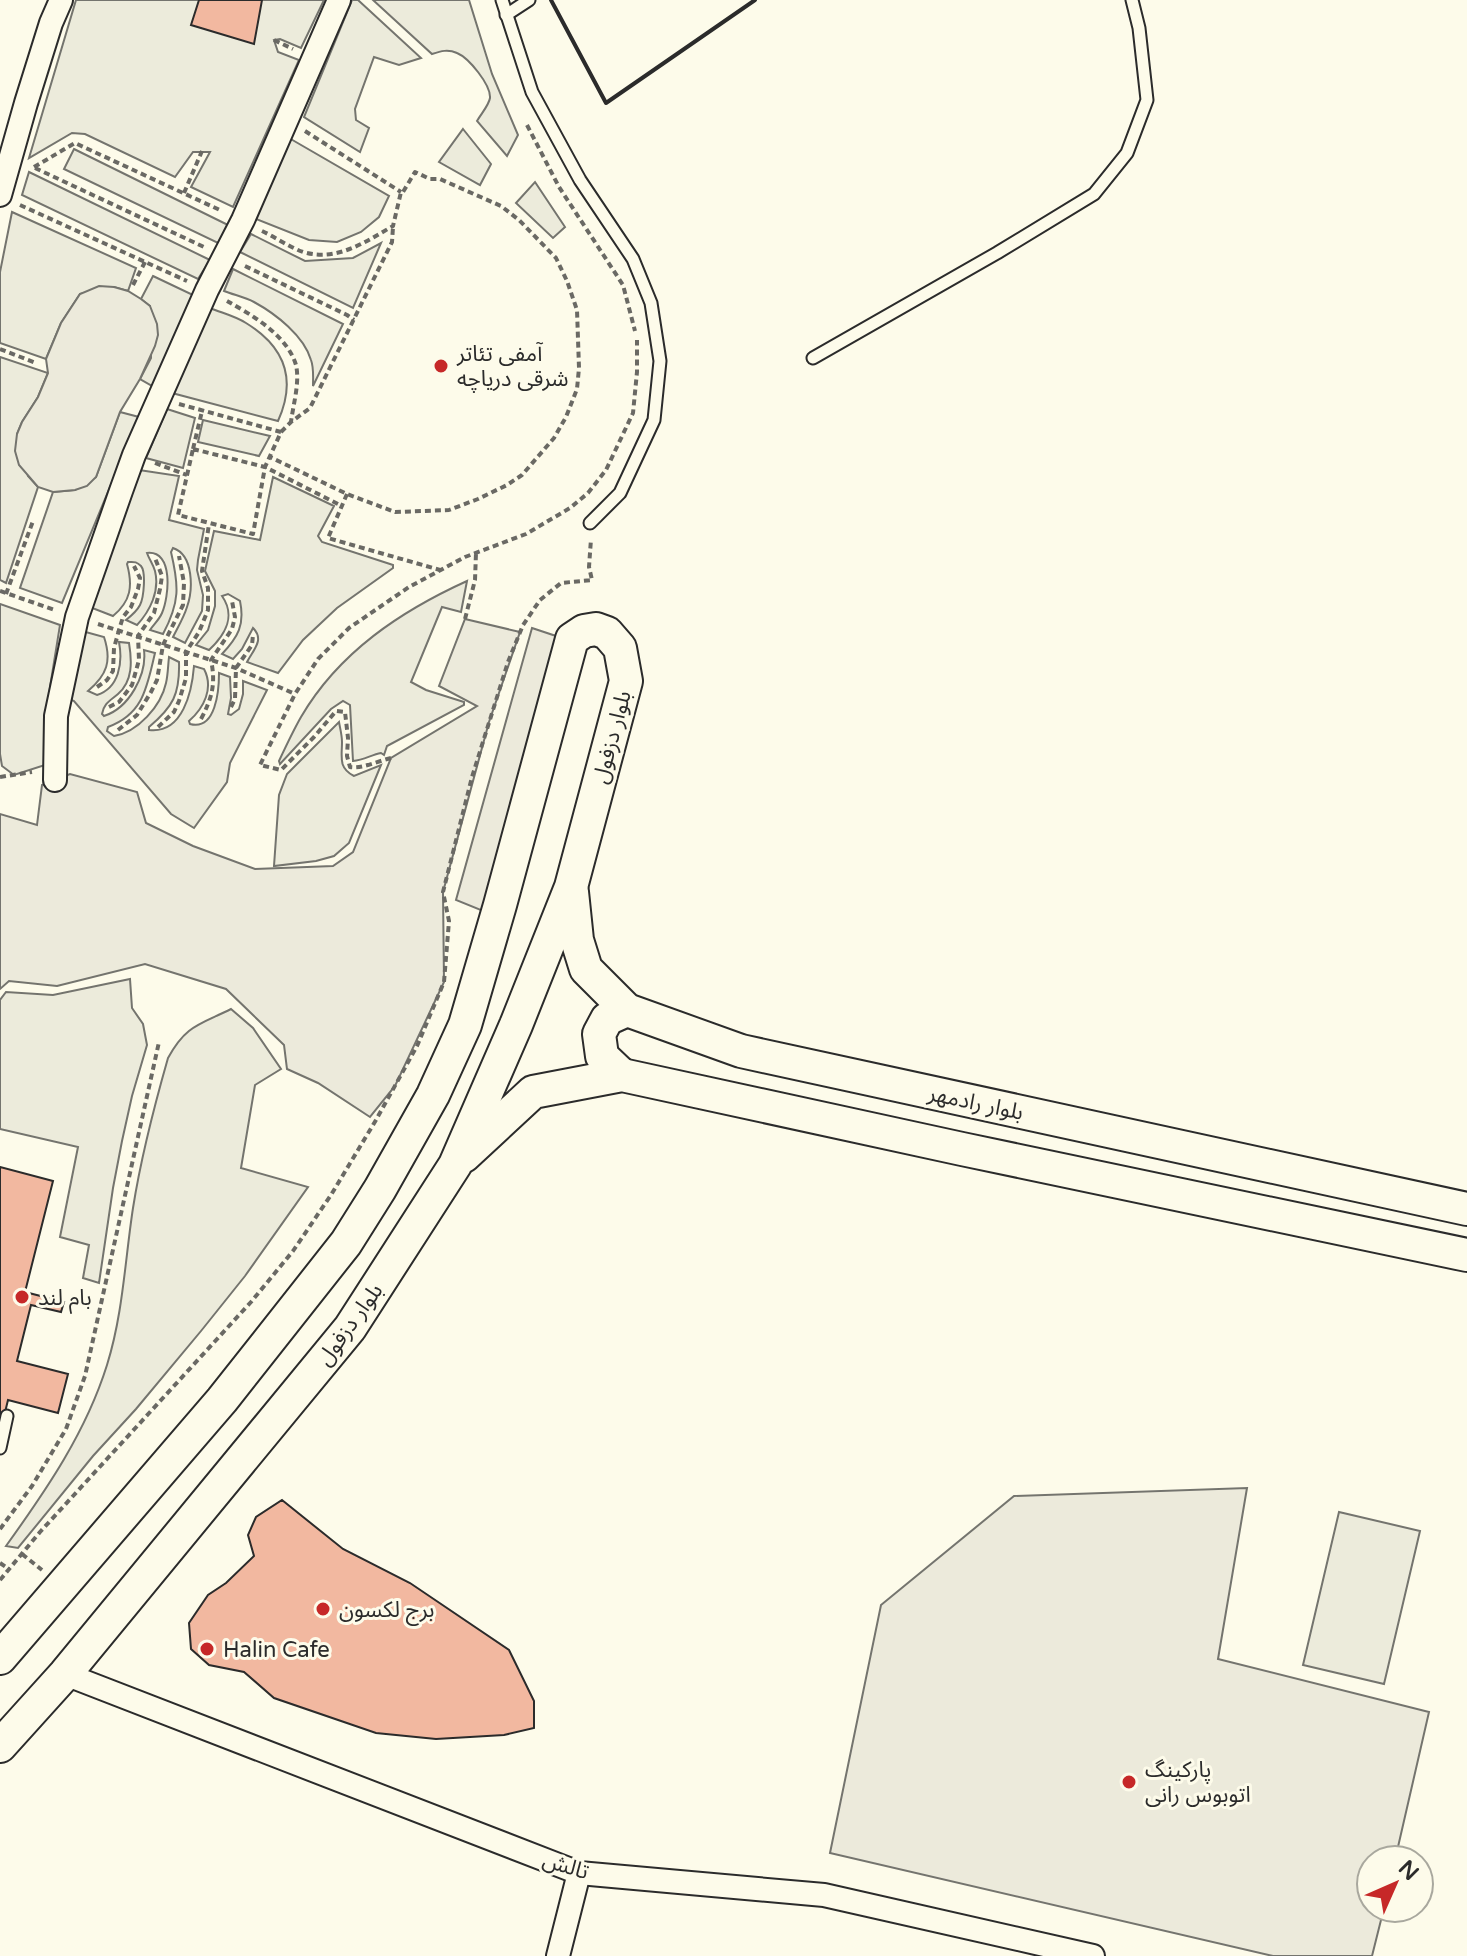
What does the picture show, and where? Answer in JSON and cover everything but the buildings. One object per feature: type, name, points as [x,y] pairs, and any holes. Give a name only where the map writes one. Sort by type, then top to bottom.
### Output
[{"type":"street","points":[[7,199],[11,156],[51,23],[61,0]]},
{"type":"street","points":[[55,774],[56,716],[77,617],[134,455],[207,290],[243,220],[339,0]]},
{"type":"street","name":"بلوار دزفول","points":[[0,1658],[222,1400],[346,1243],[380,1189],[433,1095],[465,1025],[572,639],[584,631],[596,629],[607,633],[620,648],[626,681],[571,887],[455,1165],[350,1328],[65,1674],[0,1746]]},
{"type":"street","name":"بلوار رادمهر","points":[[571,887],[577,940],[586,969],[627,1010],[741,1051],[1467,1209]]},
{"type":"street","points":[[622,1075],[602,1056],[599,1034],[607,1019],[627,1010]]},
{"type":"street","points":[[455,1165],[533,1092],[622,1075],[1467,1255]]},
{"type":"street","name":"تالش","points":[[65,1674],[579,1873],[824,1895],[1093,1956]]},
{"type":"street","points":[[558,1956],[579,1873]]},
{"type":"lane","points":[[502,0],[532,92],[580,180],[633,259],[651,303],[660,361],[654,420],[620,493],[590,523]]},
{"type":"lane","points":[[506,15],[529,0]]},
{"type":"lane","points":[[813,358],[1094,194],[1127,153],[1147,100],[1139,28],[1132,0]]},
{"type":"lane","points":[[0,1448],[7,1416]]},
{"type":"path","points":[[270,457],[347,494],[395,512],[449,510],[488,495],[522,475],[554,438],[577,389],[580,351],[577,310],[556,258],[527,227],[501,206],[440,179],[430,179],[415,172],[401,192],[287,119]]},
{"type":"path","points":[[391,758],[359,769],[350,767],[345,712],[336,711],[281,770],[260,765],[295,694],[318,659],[349,628],[409,587],[476,553],[526,534],[570,508],[588,493],[606,470],[633,413],[637,372],[636,335],[623,285],[559,187],[526,124]]},
{"type":"path","points":[[184,193],[202,151]]},
{"type":"path","points":[[11,156],[354,320]]},
{"type":"path","points":[[7,199],[207,290],[262,321],[282,342],[295,364],[297,381],[291,422]]},
{"type":"path","points":[[202,411],[178,515],[253,534],[265,467],[281,432],[310,408],[392,242],[393,226]]},
{"type":"path","points":[[133,285],[145,262]]},
{"type":"path","points":[[0,349],[36,363]]},
{"type":"path","points":[[159,399],[281,432]]},
{"type":"path","points":[[193,449],[265,467],[342,506]]},
{"type":"path","points":[[134,455],[187,475]]},
{"type":"path","points":[[0,1580],[40,1532],[251,1302],[293,1251],[331,1195],[413,1054],[444,982],[449,921],[443,892],[472,777],[508,662],[523,625],[540,600],[561,583],[592,580],[588,493]]},
{"type":"path","points":[[347,494],[328,538],[441,570]]},
{"type":"path","points":[[6,594],[33,521]]},
{"type":"path","points":[[158,727],[174,712],[183,691],[186,652],[208,610],[208,588],[202,571],[209,524]]},
{"type":"path","points":[[465,619],[475,580],[476,553]]},
{"type":"path","points":[[118,730],[137,715],[157,680],[163,645],[183,605],[183,570],[179,556]]},
{"type":"path","points":[[109,707],[119,702],[132,685],[139,660],[138,636],[154,613],[160,589],[162,576],[155,558]]},
{"type":"path","points":[[97,687],[113,671],[119,630],[138,589],[140,578],[134,566]]},
{"type":"path","points":[[0,591],[236,668],[295,694]]},
{"type":"path","points":[[201,719],[211,699],[211,660],[232,629],[235,617],[232,601]]},
{"type":"path","points":[[231,707],[235,699],[236,668],[252,645],[253,635]]},
{"type":"path","points":[[0,777],[55,774]]},
{"type":"path","points":[[0,1529],[32,1486],[66,1429],[85,1376],[159,1042]]},
{"type":"path","points":[[0,1563],[9,1569]]},
{"type":"shaded area","points":[[76,0],[324,0],[301,48],[280,39],[274,40],[278,52],[299,60],[233,207],[191,187],[210,152],[193,152],[175,177],[85,134],[72,133],[29,158]]},
{"type":"shaded area","points":[[352,0],[358,0],[421,58],[399,65],[374,57],[355,109],[356,120],[369,128],[360,152],[304,117]]},
{"type":"shaded area","points":[[373,0],[469,0],[492,74],[518,135],[507,156],[477,121],[490,98],[487,86],[473,66],[454,52],[432,54]]},
{"type":"shaded area","points":[[463,129],[491,164],[480,185],[439,162]]},
{"type":"shaded area","points":[[289,138],[389,196],[379,217],[361,232],[337,242],[309,240],[256,219]]},
{"type":"shaded area","points":[[74,149],[228,225],[218,243],[64,169]]},
{"type":"shaded area","points":[[29,172],[210,260],[198,279],[22,195]]},
{"type":"shaded area","points":[[535,182],[565,227],[553,238],[516,203]]},
{"type":"shaded area","points":[[12,212],[136,268],[128,291],[114,287],[80,294],[61,323],[46,359],[0,343],[0,272]]},
{"type":"shaded area","points":[[251,234],[305,261],[353,258],[381,243],[353,308],[240,252]]},
{"type":"shaded area","points":[[233,269],[343,324],[313,386],[311,360],[296,334],[262,307],[224,291]]},
{"type":"shaded area","points":[[153,276],[193,295],[154,387],[140,379],[151,358],[150,306],[141,299]]},
{"type":"shaded area","points":[[99,286],[128,291],[150,306],[158,335],[140,379],[120,412],[96,477],[87,486],[53,492],[38,487],[19,465],[15,451],[17,434],[48,373],[46,359],[61,323],[80,294]]},
{"type":"shaded area","points":[[210,308],[246,323],[278,353],[287,378],[284,406],[278,421],[172,393]]},
{"type":"shaded area","points":[[0,357],[48,373],[17,434],[28,476],[38,487],[6,583],[0,580]]},
{"type":"shaded area","points":[[167,409],[195,418],[183,468],[146,458]]},
{"type":"shaded area","points":[[120,412],[139,417],[62,603],[20,588],[53,492],[75,490],[96,477]]},
{"type":"shaded area","points":[[203,420],[270,436],[259,456],[198,442]]},
{"type":"shaded area","points":[[139,470],[179,476],[169,520],[204,529],[197,570],[203,595],[202,611],[185,643],[173,637],[189,600],[190,574],[185,558],[173,548],[175,603],[163,634],[150,630],[162,613],[167,586],[165,566],[156,554],[147,553],[155,571],[155,593],[150,607],[137,625],[126,620],[139,607],[143,596],[144,574],[136,563],[127,564],[129,593],[124,605],[113,616],[87,606]]},
{"type":"shaded area","points":[[273,477],[334,506],[318,536],[322,542],[393,565],[337,608],[303,640],[278,673],[247,662],[258,641],[253,628],[233,659],[222,654],[236,636],[242,617],[240,601],[228,594],[222,596],[229,618],[220,638],[209,650],[196,645],[208,630],[215,606],[215,591],[205,571],[214,531],[260,540]]},
{"type":"shaded area","points":[[467,581],[461,612],[442,607],[411,682],[464,702],[464,705],[387,746],[384,755],[381,753],[353,761],[350,705],[343,701],[331,709],[280,764],[301,717],[316,694],[353,653],[395,620]]},
{"type":"shaded area","points":[[0,604],[60,625],[50,687],[45,765],[14,775],[2,766],[0,754]]},
{"type":"shaded area","points":[[465,619],[520,632],[489,722],[443,892],[444,982],[395,1086],[370,1117],[318,1083],[287,1069],[284,1045],[226,989],[145,964],[57,986],[9,981],[0,989],[0,814],[37,825],[42,785],[70,774],[137,792],[146,823],[193,846],[255,869],[333,866],[353,852],[391,758],[477,706],[439,686]]},
{"type":"shaded area","points":[[532,628],[562,638],[488,913],[456,900]]},
{"type":"shaded area","points":[[82,631],[104,637],[106,667],[88,691],[97,695],[110,687],[118,674],[119,642],[129,643],[129,677],[123,689],[104,707],[104,716],[121,706],[134,689],[143,670],[144,650],[155,653],[137,707],[108,727],[107,731],[114,736],[140,724],[154,709],[166,683],[169,657],[179,662],[176,691],[169,706],[149,730],[161,729],[178,718],[188,698],[194,666],[204,669],[208,690],[190,724],[199,725],[211,715],[217,698],[219,673],[230,677],[228,714],[239,709],[243,681],[267,690],[230,763],[227,782],[194,828],[171,814],[74,701],[69,699]]},
{"type":"shaded area","points":[[339,722],[345,769],[354,776],[381,765],[349,843],[334,856],[274,866],[279,795],[287,774]]},
{"type":"shaded area","points":[[130,979],[132,1008],[143,1024],[147,1045],[122,1141],[99,1283],[83,1278],[89,1245],[60,1237],[78,1147],[0,1129],[0,1000],[6,992],[53,995]]},
{"type":"shaded area","points":[[231,1009],[253,1028],[281,1069],[255,1085],[241,1168],[308,1187],[245,1276],[136,1409],[18,1548],[6,1546],[77,1437],[107,1365],[120,1307],[140,1170],[168,1058],[187,1032]]},
{"type":"shaded area","name":"پارکینگ اتوبوس رانی","points":[[1247,1488],[1218,1659],[1429,1712],[1399,1844],[1355,1844],[1355,1924],[1380,1924],[1372,1956],[1273,1956],[830,1853],[881,1605],[1014,1496]]},
{"type":"shaded area","points":[[1339,1512],[1420,1531],[1384,1684],[1303,1665]]},
{"type":"wall","points":[[551,0],[606,103],[755,0]]},
{"type":"place","name":"آمفی تئاتر شرقی دریاچه","points":[[441,366]]},
{"type":"place","name":"بام لند","points":[[22,1297]]},
{"type":"place","name":"برج لکسون","points":[[323,1609]]},
{"type":"place","name":"Halin Cafe","points":[[207,1649]]},
{"type":"place","name":"پارکینگ اتوبوس رانی","points":[[1129,1782]]}]
